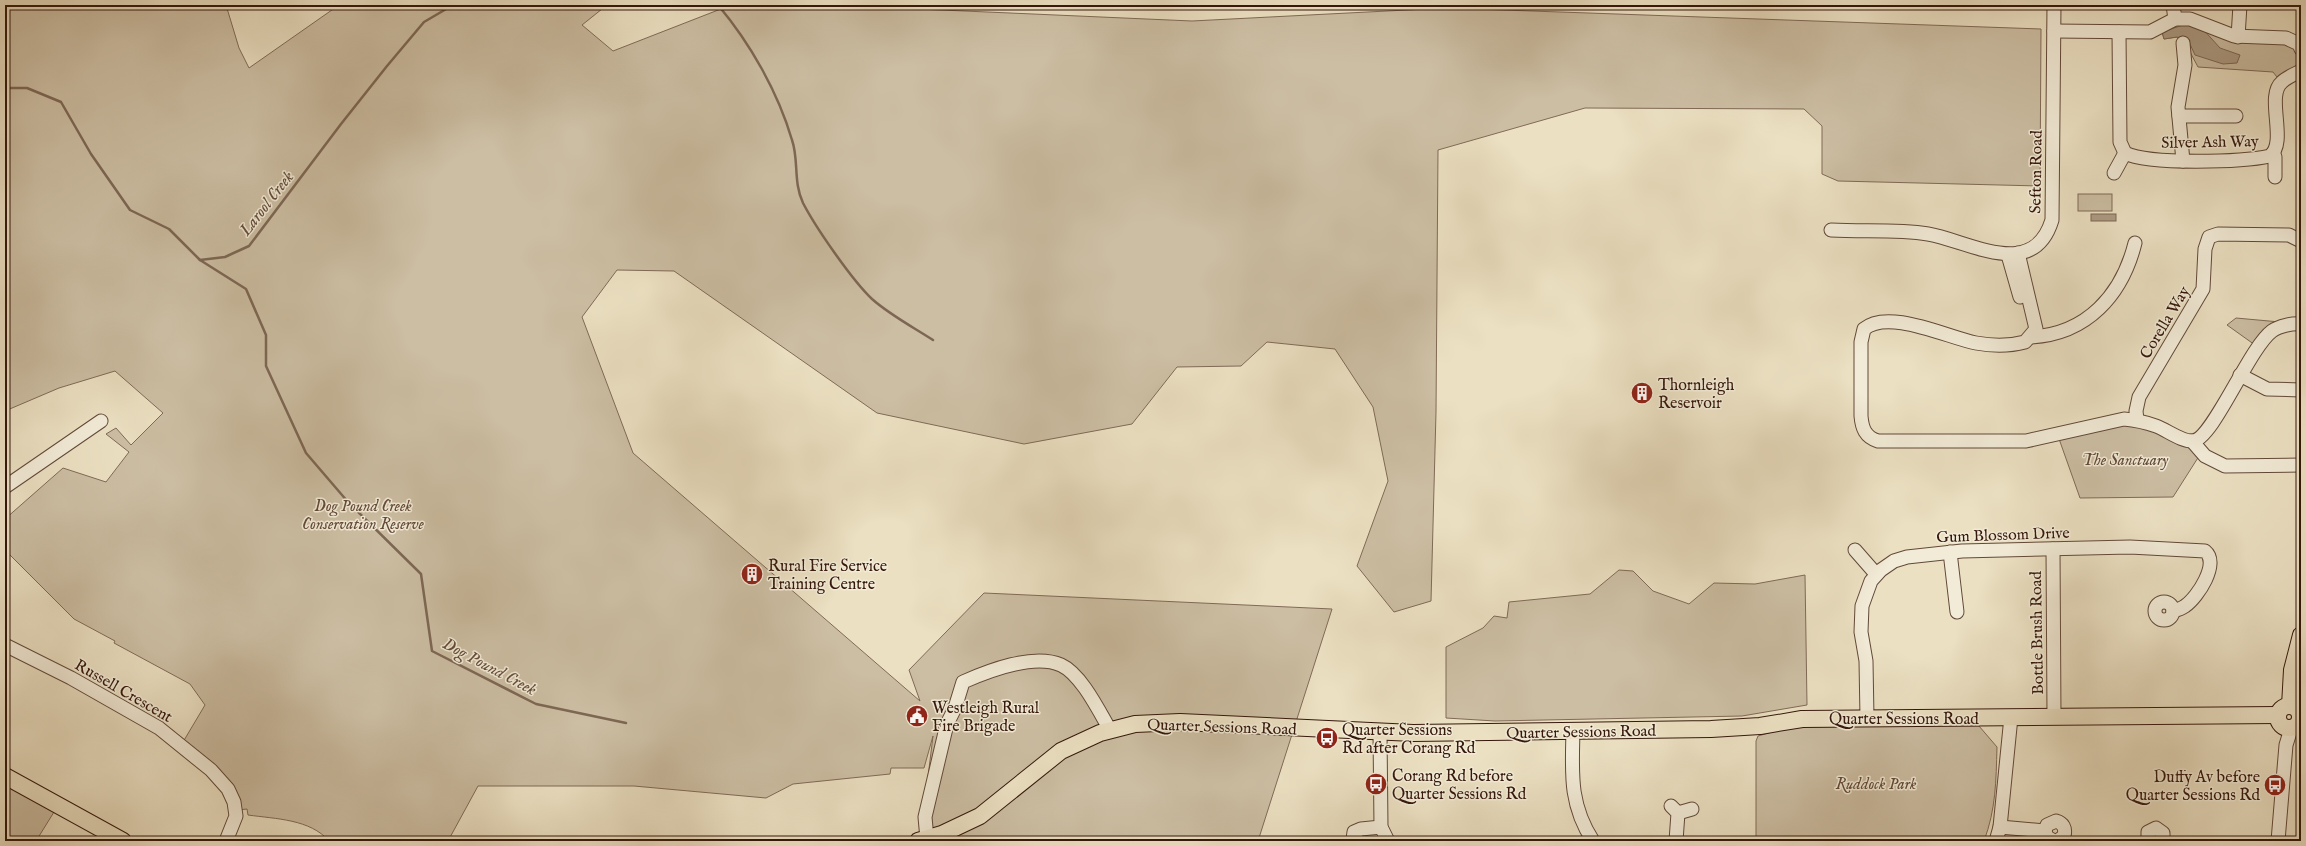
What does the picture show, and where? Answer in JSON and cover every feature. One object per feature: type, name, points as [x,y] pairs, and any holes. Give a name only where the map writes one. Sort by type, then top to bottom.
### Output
[{"type":"main road","points":[[2297,723],[2297,709],[2284,711],[2293,664],[2301,636]]},
{"type":"main road","name":"Quarter Sessions Road","points":[[922,840],[955,829],[980,816],[1056,754],[1083,739],[1135,724],[1166,722],[1380,733],[1573,731],[1725,729],[1802,719],[2054,717],[2284,711]]},
{"type":"main road","points":[[5,776],[122,841]]},
{"type":"street","name":"Sefton Road","points":[[2013,254],[2028,250],[2039,242],[2049,230],[2052,220],[2054,5]]},
{"type":"street","points":[[2173,5],[2175,20]]},
{"type":"street","points":[[2238,37],[2240,5]]},
{"type":"street","points":[[2054,31],[2150,32],[2175,20],[2194,20],[2217,31],[2238,37],[2286,38],[2300,45]]},
{"type":"street","points":[[2114,172],[2125,153],[2120,142],[2119,32]]},
{"type":"street","points":[[2183,43],[2190,65],[2179,116],[2183,161]]},
{"type":"street","name":"Silver Ash Way","points":[[2125,153],[2133,156],[2183,161],[2265,157],[2273,153],[2276,146],[2277,91],[2281,82],[2301,72]]},
{"type":"street","points":[[2179,116],[2236,116]]},
{"type":"street","points":[[2273,153],[2275,177]]},
{"type":"street","points":[[1831,230],[1896,231],[1928,234],[1982,251],[2013,254],[2028,330],[2032,335],[2047,336],[2065,331],[2079,324],[2099,309],[2117,288],[2126,273],[2134,243]]},
{"type":"street","name":"Corella Way","points":[[2137,420],[2136,411],[2139,397],[2203,289],[2205,249],[2209,237],[2218,234],[2289,235],[2301,241]]},
{"type":"street","points":[[2032,335],[2025,342],[2017,344],[1988,344],[1952,337],[1919,325],[1878,322],[1868,326],[1864,329],[1861,342],[1861,416],[1864,432],[1872,439],[1878,441],[2026,441],[2112,420],[2137,420],[2192,441],[2205,456],[2225,466],[2301,465]]},
{"type":"street","points":[[2192,441],[2200,438],[2208,430],[2240,375],[2267,336],[2272,331],[2279,328],[2301,324]]},
{"type":"street","points":[[2267,336],[2301,332]]},
{"type":"street","points":[[2240,375],[2267,389],[2301,390]]},
{"type":"street","points":[[5,487],[101,421]]},
{"type":"street","name":"Gum Blossom Drive","points":[[1866,718],[1866,661],[1861,632],[1862,606],[1867,588],[1876,574],[1894,561],[1907,557],[1950,552],[2130,547],[2205,550],[2211,557],[2212,563],[2205,580],[2186,606],[2173,611]]},
{"type":"street","name":"Bottle Brush Road","points":[[2052,549],[2054,717]]},
{"type":"street","points":[[1855,550],[1876,574]]},
{"type":"street","points":[[1950,552],[1957,612]]},
{"type":"street","name":"Russell Crescent","points":[[5,646],[70,678],[159,728],[211,770],[228,789],[234,802],[236,816],[226,841]]},
{"type":"street","points":[[922,840],[925,817],[946,724],[957,717],[963,682],[1004,667],[1040,661],[1061,665],[1074,676],[1094,700],[1110,730]]},
{"type":"street","points":[[1996,841],[2000,827],[2011,717]]},
{"type":"street","points":[[2278,841],[2286,745],[2297,723]]},
{"type":"street","points":[[1573,731],[1572,781],[1575,803],[1582,824],[1593,841]]},
{"type":"street","points":[[1380,733],[1381,827],[1388,841]]},
{"type":"street","points":[[1676,841],[1674,810],[1692,809]]},
{"type":"street","points":[[2053,821],[2062,823],[2065,832],[2062,838],[2056,841],[2047,837],[2045,831],[2047,825],[2053,821]]},
{"type":"street","points":[[1354,841],[1354,832],[1361,829],[1381,827]]},
{"type":"street","points":[[2000,827],[2045,831]]},
{"type":"street","points":[[2148,841],[2148,832],[2156,828],[2163,833],[2163,841]]},
{"type":"green space","name":"Dog Pound Creek Conservation Reserve","points":[[5,5],[226,5],[239,48],[249,68],[339,5],[607,5],[582,25],[613,51],[731,5],[873,5],[873,7],[1192,21],[1446,8],[2041,29],[2040,186],[1838,181],[1822,174],[1822,126],[1804,109],[1585,108],[1438,150],[1436,412],[1431,601],[1394,612],[1357,566],[1388,481],[1373,407],[1335,349],[1267,342],[1241,366],[1177,367],[1132,424],[1024,444],[877,413],[674,271],[617,270],[582,317],[633,453],[920,701],[909,670],[984,593],[1332,609],[1258,841],[925,841],[921,834],[933,736],[924,768],[891,768],[890,774],[793,784],[766,798],[634,786],[478,786],[448,841],[329,841],[312,828],[302,824],[281,819],[248,815],[247,809],[238,810],[183,742],[205,705],[190,684],[114,643],[115,641],[74,619],[5,550],[5,519],[63,468],[106,482],[129,452],[106,434],[116,428],[131,445],[163,413],[115,371],[59,388],[5,411]]},
{"type":"green space","points":[[2177,22],[2284,41],[2301,52],[2301,68],[2289,70],[2277,77],[2273,72],[2198,67],[2190,52],[2189,42],[2177,37],[2164,39],[2161,28]]},
{"type":"green space","points":[[2078,194],[2112,194],[2112,211],[2078,211]]},
{"type":"green space","points":[[2236,318],[2280,322],[2255,345],[2227,325]]},
{"type":"green space","name":"The Sanctuary","points":[[2110,423],[2157,429],[2201,453],[2173,497],[2080,498],[2058,436]]},
{"type":"green space","points":[[1619,570],[1633,571],[1653,591],[1689,604],[1714,583],[1755,584],[1805,575],[1807,705],[1742,716],[1495,721],[1446,718],[1446,647],[1483,628],[1494,616],[1507,618],[1509,602],[1590,594]]},
{"type":"green space","name":"Ruddock Park","points":[[1797,725],[1979,726],[1997,747],[1996,783],[1993,806],[1984,841],[1756,841],[1756,741],[1758,736]]},
{"type":"green space","points":[[5,781],[54,812],[36,841],[5,841]]},
{"type":"shaded area","points":[[2189,23],[2201,27],[2220,48],[2240,55],[2237,63],[2223,64],[2195,55],[2189,42],[2177,37],[2164,39],[2162,32]]},
{"type":"shaded area","points":[[2091,214],[2116,214],[2116,221],[2091,221]]},
{"type":"waterway","name":"Larool Creek","points":[[5,88],[27,88],[61,102],[91,154],[130,210],[169,229],[200,260],[225,257],[249,246],[341,124],[424,22],[453,5]]},
{"type":"waterway","points":[[718,5],[752,52],[779,104],[794,148],[800,195],[816,226],[845,267],[872,299],[894,316],[933,340]]},
{"type":"waterway","name":"Dog Pound Creek","points":[[200,260],[246,289],[266,335],[266,366],[306,453],[348,502],[421,574],[432,651],[536,704],[626,723]]},
{"type":"place","name":"Thornleigh Reservoir","points":[[1642,393]]},
{"type":"place","name":"Rural Fire Service Training Centre","points":[[752,574]]},
{"type":"place","name":"Westleigh Rural Fire Brigade","points":[[917,716]]},
{"type":"place","name":"Quarter Sessions Rd after Corang Rd","points":[[1327,738]]},
{"type":"place","name":"Corang Rd before Quarter Sessions Rd","points":[[1376,784]]},
{"type":"place","name":"Duffy Av before Quarter Sessions Rd","points":[[2275,785]]}]
